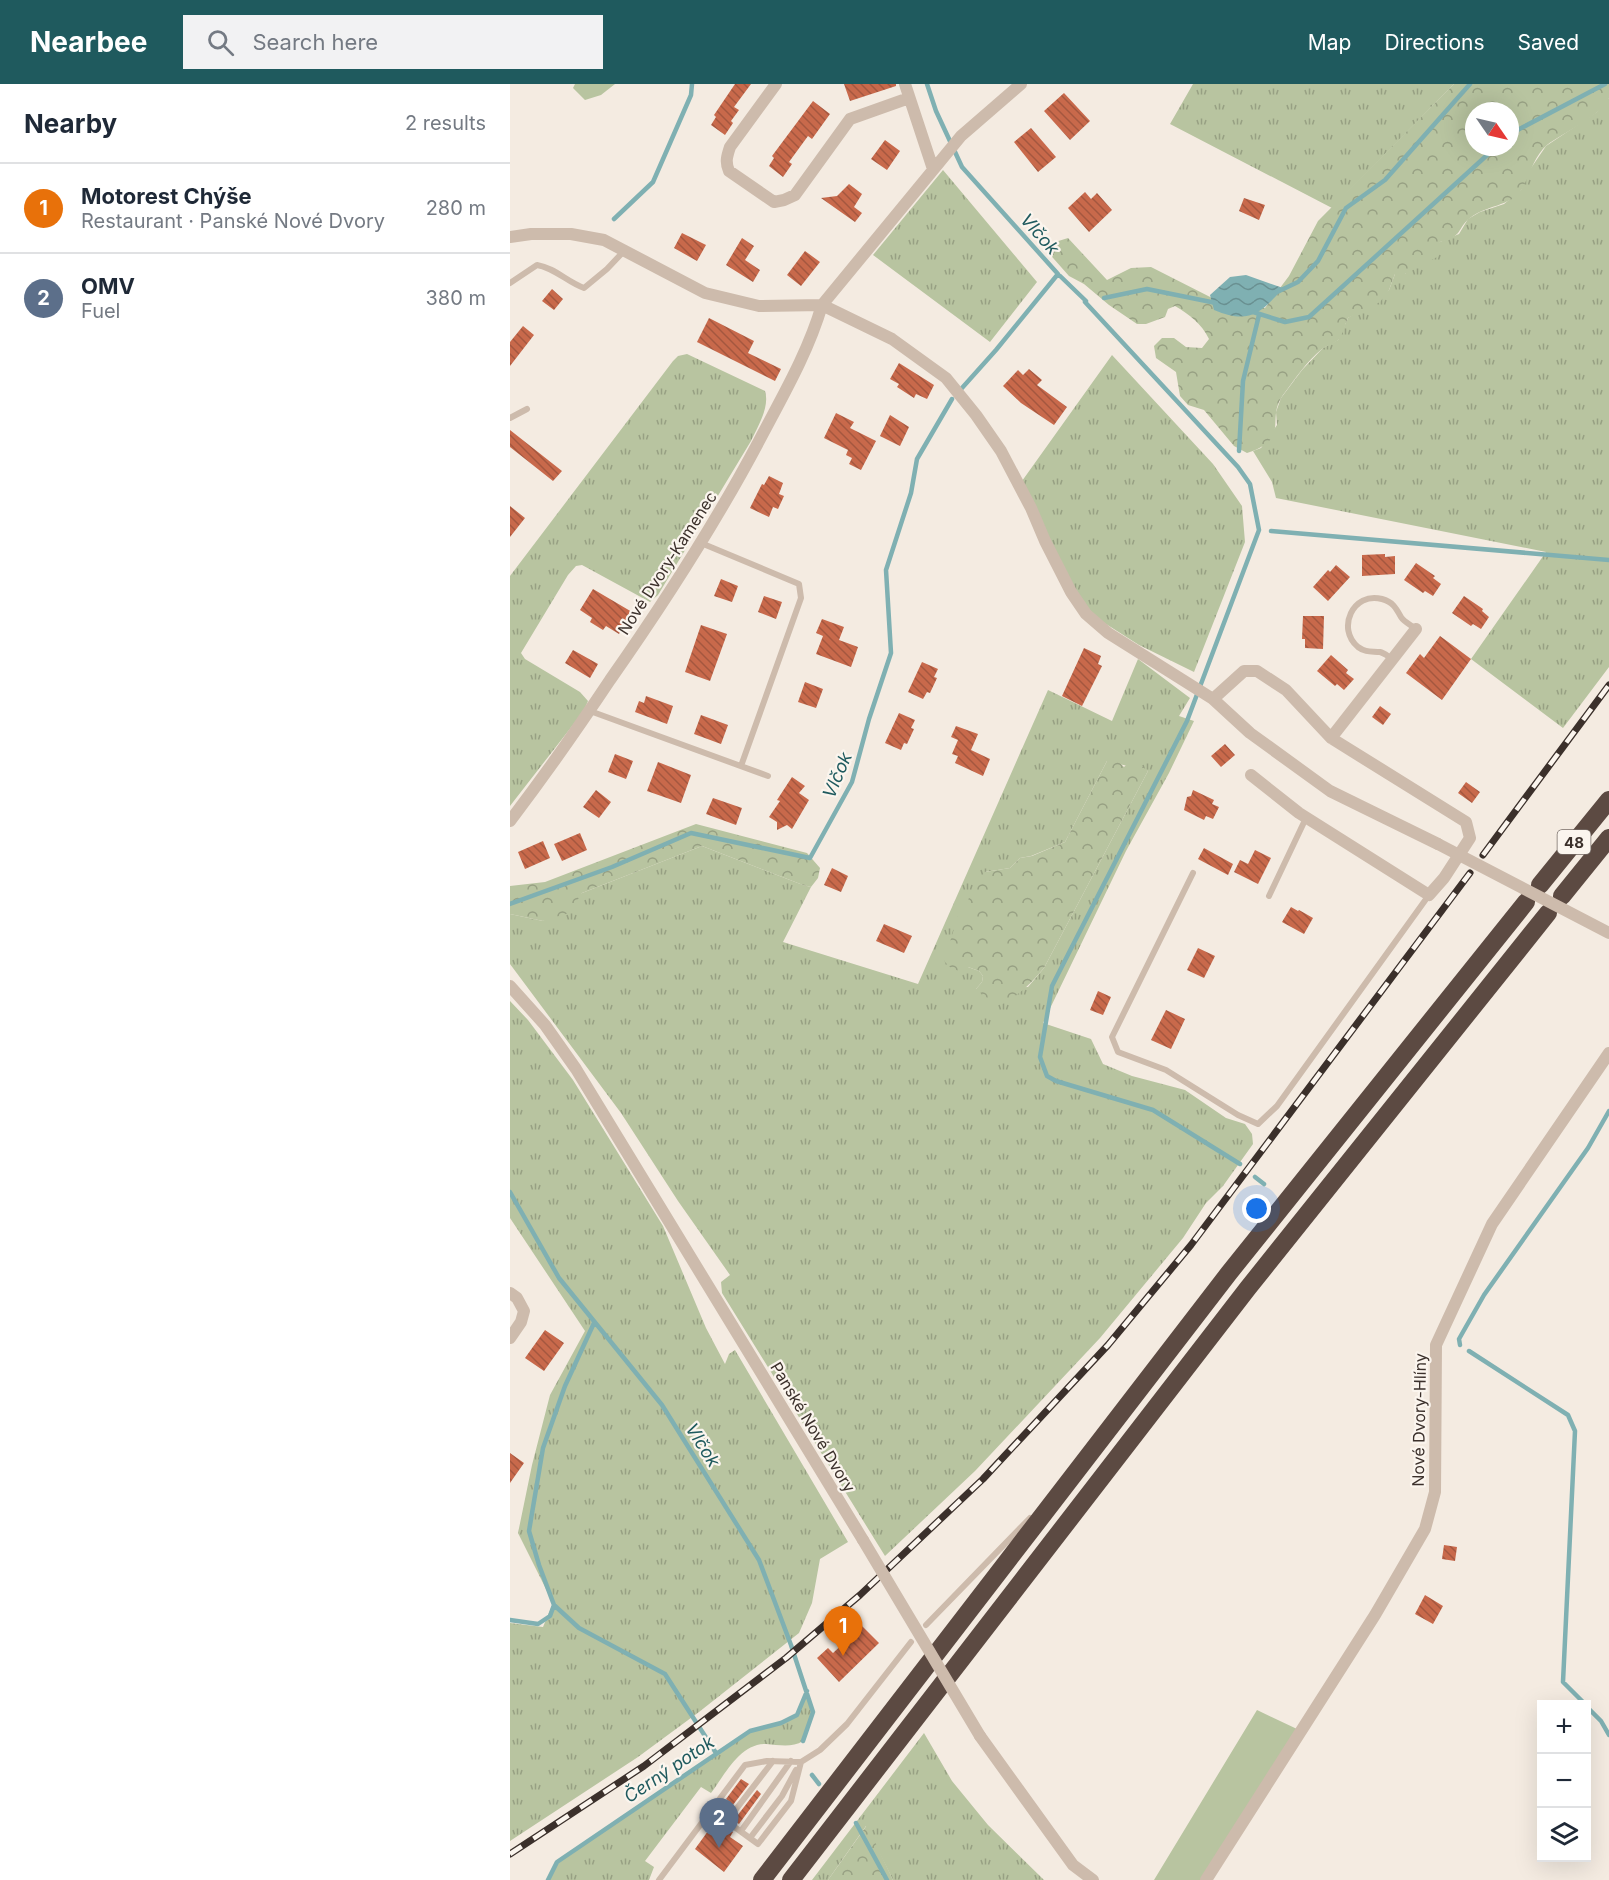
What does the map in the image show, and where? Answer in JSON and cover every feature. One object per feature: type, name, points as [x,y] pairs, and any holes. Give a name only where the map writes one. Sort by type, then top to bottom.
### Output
[{"type":"highway","name":"48","points":[[1540,885],[1609,800]]},
{"type":"highway","name":"48","points":[[1562,896],[1609,838]]},
{"type":"highway","points":[[762,1880],[1088,1460],[1229,1273],[1526,902]]},
{"type":"highway","points":[[791,1880],[1248,1288],[1548,913]]},
{"type":"street","points":[[776,84],[730,147],[726,157],[729,171],[774,202],[795,195],[850,119],[909,98]]},
{"type":"street","points":[[904,84],[936,166]]},
{"type":"street","name":"Nové Dvory-Kamenec","points":[[510,821],[544,777],[656,614],[730,497],[790,384],[815,329],[822,305],[961,136],[1021,84]]},
{"type":"street","points":[[510,237],[531,234],[571,234],[604,240],[705,293],[759,306],[822,305],[892,339],[946,378],[976,415],[1001,451],[1071,592],[1086,614],[1108,633],[1210,697],[1250,733],[1330,791],[1609,933]]},
{"type":"street","points":[[1331,738],[1416,629]]},
{"type":"street","points":[[1210,697],[1244,670],[1257,671],[1286,690],[1331,738],[1466,822],[1470,838],[1444,878],[1429,895],[1306,818],[1251,775]]},
{"type":"street","name":"Panské Nové Dvory","points":[[510,986],[545,1025],[576,1068],[980,1736],[1073,1865],[1093,1880]]},
{"type":"street","name":"Nové Dvory-Hlíny","points":[[1206,1880],[1375,1615],[1425,1529],[1435,1492],[1436,1345],[1492,1224],[1609,1053]]},
{"type":"street","points":[[510,1293],[517,1298],[524,1311],[521,1322],[510,1338]]},
{"type":"lane","points":[[510,283],[537,265],[548,267],[570,283],[584,288],[607,269],[624,250]]},
{"type":"lane","points":[[510,418],[527,409]]},
{"type":"lane","points":[[700,543],[799,584],[801,598],[741,766]]},
{"type":"lane","points":[[1394,660],[1381,652],[1371,653],[1360,649],[1352,642],[1347,621],[1351,611],[1359,603],[1369,598],[1380,598],[1390,602],[1398,609],[1402,619],[1416,629]]},
{"type":"lane","points":[[590,711],[768,776]]},
{"type":"lane","points":[[1269,896],[1306,818]]},
{"type":"lane","points":[[1193,873],[1112,1038],[1118,1052],[1166,1070],[1238,1115],[1258,1124],[1277,1106],[1429,895]]},
{"type":"lane","points":[[926,1625],[1088,1460]]},
{"type":"lane","points":[[750,1838],[782,1796],[801,1762],[820,1750],[847,1724],[911,1642]]},
{"type":"lane","points":[[658,1880],[745,1765],[773,1761],[801,1762]]},
{"type":"lane","points":[[727,1821],[773,1761]]},
{"type":"lane","points":[[741,1831],[790,1761]]},
{"type":"lane","points":[[711,1810],[758,1844],[791,1801],[801,1762]]},
{"type":"green space","points":[[575,84],[615,84],[601,95],[585,100],[573,88]]},
{"type":"green space","points":[[1193,84],[1454,84],[1332,208],[1170,124]]},
{"type":"green space","points":[[1454,84],[1609,84],[1609,98],[1605,104],[1591,117],[1553,140],[1543,149],[1517,195],[1470,218],[1453,238],[1440,242],[1437,257],[1405,274],[1395,274],[1389,290],[1380,302],[1348,318],[1339,339],[1311,359],[1283,395],[1278,404],[1275,428],[1269,441],[1247,453],[1234,446],[1204,410],[1188,405],[1180,396],[1176,372],[1156,358],[1154,346],[1162,338],[1174,338],[1186,347],[1202,348],[1209,339],[1199,324],[1175,306],[1168,309],[1165,317],[1146,324],[1137,324],[1084,284],[1069,276],[1046,250],[1049,244],[1068,238],[1107,280],[1131,268],[1151,267],[1220,302],[1265,308],[1289,276],[1318,221]]},
{"type":"green space","points":[[1609,98],[1609,667],[1563,728],[1471,659],[1546,552],[1276,498],[1272,482],[1253,451],[1261,448],[1277,425],[1276,412],[1281,398],[1302,370],[1323,348],[1338,340],[1348,318],[1389,290],[1395,274],[1405,274],[1440,242],[1459,234],[1468,219],[1480,212],[1504,204],[1521,190],[1529,171],[1546,146],[1597,112]]},
{"type":"green space","points":[[943,170],[1037,282],[990,342],[873,255]]},
{"type":"green space","points":[[687,354],[765,391],[766,403],[762,416],[751,441],[658,595],[650,602],[582,565],[576,566],[568,575],[521,653],[525,659],[580,692],[588,701],[583,712],[510,806],[510,576],[673,361],[678,356]]},
{"type":"green space","points":[[1112,355],[1213,464],[1242,506],[1245,542],[1194,672],[1139,645],[1095,617],[1074,589],[1022,481]]},
{"type":"green space","points":[[1138,659],[1190,698],[1179,716],[1194,721],[1169,773],[1126,851],[1043,1023],[1091,1039],[1103,1064],[1132,1076],[1185,1090],[1226,1118],[1245,1124],[1252,1134],[1253,1144],[1223,1186],[1206,1203],[1183,1238],[1100,1338],[975,1471],[885,1556],[722,1293],[721,1282],[730,1275],[678,1201],[621,1113],[510,964],[510,914],[543,921],[582,893],[702,846],[811,887],[783,942],[918,984],[1048,690],[1112,721]],"holes":[[[1107,761],[1148,771],[1044,968],[1028,987],[976,989],[982,982],[983,976],[979,971],[968,967],[985,872],[1010,868],[1020,858],[1031,856],[1065,842]]]},
{"type":"green space","points":[[1116,759],[1124,767],[1132,759],[1148,771],[1044,968],[1025,988],[1002,1004],[985,997],[976,989],[982,982],[983,976],[979,971],[968,967],[961,972],[951,968],[944,961],[958,916],[985,872],[1010,868],[1020,858],[1032,856],[1065,842],[1107,761]]},
{"type":"green space","points":[[696,824],[807,853],[820,868],[818,878],[811,887],[803,885],[702,846],[582,893],[569,913],[543,921],[510,914],[510,886],[545,882]]},
{"type":"green space","points":[[510,1001],[528,1020],[573,1080],[663,1226],[706,1328],[725,1364],[729,1354],[735,1350],[848,1542],[820,1559],[812,1603],[799,1633],[638,1757],[510,1841],[510,1623],[543,1627],[553,1603],[518,1533],[550,1395],[585,1331],[510,1218]]},
{"type":"green space","points":[[807,1691],[813,1712],[803,1741],[790,1745],[757,1745],[748,1749],[727,1770],[711,1793],[701,1787],[645,1861],[654,1867],[649,1880],[548,1880],[557,1862],[750,1731],[781,1723],[797,1715]]},
{"type":"green space","points":[[1257,1710],[1297,1729],[1202,1880],[1154,1880]]},
{"type":"green space","points":[[924,1733],[952,1781],[988,1825],[1044,1880],[893,1880],[866,1826],[828,1880],[812,1880]]},
{"type":"green space","points":[[867,1825],[893,1880],[828,1880]]},
{"type":"water","points":[[1246,275],[1283,288],[1267,305],[1253,314],[1236,316],[1214,310],[1210,295],[1230,277]]},
{"type":"building","points":[[735,84],[751,84],[734,107],[739,110],[725,135],[711,125],[716,117],[714,115]]},
{"type":"building","points":[[844,84],[896,84],[896,86],[850,101]]},
{"type":"building","points":[[1064,93],[1090,121],[1070,140],[1044,111]]},
{"type":"building","points":[[813,101],[830,114],[812,139],[808,136],[789,162],[792,164],[783,177],[769,166],[774,158],[772,156]]},
{"type":"building","points":[[1031,128],[1056,157],[1038,172],[1014,142]]},
{"type":"building","points":[[885,140],[900,151],[887,170],[871,159]]},
{"type":"building","points":[[849,184],[862,194],[854,207],[862,213],[855,222],[821,198],[837,196]]},
{"type":"building","points":[[1085,192],[1091,199],[1097,193],[1112,210],[1089,232],[1068,208]]},
{"type":"building","points":[[1244,198],[1265,205],[1259,220],[1239,211]]},
{"type":"building","points":[[682,233],[706,245],[697,261],[674,248]]},
{"type":"building","points":[[742,238],[754,246],[745,260],[760,270],[753,282],[726,265]]},
{"type":"building","points":[[805,251],[820,262],[801,286],[787,275]]},
{"type":"building","points":[[552,289],[563,299],[554,310],[542,301]]},
{"type":"building","points":[[709,318],[754,341],[748,353],[781,369],[775,381],[697,342]]},
{"type":"building","points":[[523,326],[534,335],[510,366],[510,342]]},
{"type":"building","points":[[899,363],[934,385],[927,399],[916,394],[914,398],[897,387],[899,384],[890,379]]},
{"type":"building","points":[[1029,369],[1042,380],[1037,385],[1067,407],[1054,425],[1021,403],[1003,386],[1018,370],[1023,375]]},
{"type":"building","points":[[836,413],[854,422],[850,428],[876,441],[861,470],[849,464],[852,458],[846,455],[848,450],[824,438]]},
{"type":"building","points":[[890,415],[909,427],[900,446],[880,436]]},
{"type":"building","points":[[510,430],[562,471],[553,481],[510,447]]},
{"type":"building","points":[[769,476],[783,483],[779,494],[784,496],[778,509],[773,507],[769,517],[750,508],[762,484],[764,485]]},
{"type":"building","points":[[510,506],[525,518],[510,537]]},
{"type":"building","points":[[1385,554],[1385,557],[1395,556],[1395,574],[1362,576],[1362,555]]},
{"type":"building","points":[[1416,563],[1435,576],[1433,578],[1441,584],[1433,596],[1425,591],[1423,593],[1404,580]]},
{"type":"building","points":[[1336,565],[1350,577],[1328,601],[1313,587],[1328,570],[1330,572]]},
{"type":"building","points":[[721,579],[738,586],[732,602],[714,596]]},
{"type":"building","points":[[593,589],[632,612],[619,634],[606,626],[603,630],[590,622],[592,618],[580,610]]},
{"type":"building","points":[[764,596],[782,602],[776,619],[758,612]]},
{"type":"building","points":[[1464,596],[1483,609],[1482,611],[1489,617],[1481,629],[1473,624],[1471,626],[1452,613]]},
{"type":"building","points":[[1303,616],[1324,616],[1323,649],[1305,648],[1305,639],[1302,639]]},
{"type":"building","points":[[822,619],[844,627],[839,640],[858,647],[851,667],[816,654],[823,636],[816,633]]},
{"type":"building","points":[[701,625],[727,634],[710,681],[685,672]]},
{"type":"building","points":[[1440,636],[1471,659],[1442,700],[1406,673],[1420,654],[1424,658]]},
{"type":"building","points":[[1084,648],[1101,656],[1098,664],[1102,666],[1082,706],[1062,696]]},
{"type":"building","points":[[573,650],[598,664],[590,678],[565,663]]},
{"type":"building","points":[[1331,655],[1348,670],[1346,673],[1354,679],[1344,690],[1337,684],[1335,686],[1317,671]]},
{"type":"building","points":[[922,662],[938,669],[934,677],[937,678],[930,693],[927,692],[923,699],[908,692]]},
{"type":"building","points":[[805,682],[823,689],[816,708],[798,702]]},
{"type":"building","points":[[646,696],[673,706],[667,724],[635,712],[639,701],[644,703]]},
{"type":"building","points":[[1380,706],[1391,714],[1383,725],[1372,717]]},
{"type":"building","points":[[899,713],[915,720],[911,728],[914,729],[907,744],[904,743],[901,750],[885,743]]},
{"type":"building","points":[[701,715],[728,725],[721,744],[694,734]]},
{"type":"building","points":[[956,726],[978,734],[971,750],[990,759],[983,776],[955,763],[958,756],[952,754],[958,740],[951,737]]},
{"type":"building","points":[[1225,744],[1235,755],[1221,767],[1211,756]]},
{"type":"building","points":[[615,754],[633,761],[626,779],[608,772]]},
{"type":"building","points":[[658,762],[691,775],[681,803],[647,791]]},
{"type":"building","points":[[792,777],[805,786],[799,793],[809,800],[792,829],[787,825],[777,830],[777,822],[769,817]]},
{"type":"building","points":[[1466,782],[1480,792],[1472,803],[1458,793]]},
{"type":"building","points":[[596,790],[611,802],[599,818],[583,807]]},
{"type":"building","points":[[1193,790],[1214,800],[1212,804],[1219,807],[1213,819],[1206,816],[1204,820],[1184,810],[1187,797],[1191,796]]},
{"type":"building","points":[[713,798],[742,808],[736,825],[706,814]]},
{"type":"building","points":[[580,833],[587,850],[562,861],[554,844]]},
{"type":"building","points":[[543,841],[550,858],[525,869],[518,852]]},
{"type":"building","points":[[1204,848],[1233,864],[1228,875],[1198,859]]},
{"type":"building","points":[[1255,850],[1271,858],[1258,884],[1234,872],[1240,860],[1248,864]]},
{"type":"building","points":[[832,868],[848,876],[841,892],[824,885]]},
{"type":"building","points":[[1291,907],[1313,918],[1304,934],[1282,922]]},
{"type":"building","points":[[884,924],[912,936],[904,953],[876,941]]},
{"type":"building","points":[[1198,948],[1215,956],[1204,978],[1187,970]]},
{"type":"building","points":[[1098,991],[1111,997],[1103,1015],[1090,1010]]},
{"type":"building","points":[[1166,1010],[1185,1019],[1171,1049],[1151,1040]]},
{"type":"building","points":[[545,1330],[564,1343],[544,1371],[525,1358]]},
{"type":"building","points":[[510,1453],[524,1463],[510,1483]]},
{"type":"building","points":[[1444,1545],[1457,1547],[1455,1561],[1442,1559]]},
{"type":"building","points":[[1425,1595],[1443,1606],[1433,1624],[1415,1614]]},
{"type":"building","points":[[862,1626],[879,1643],[839,1682],[817,1658],[828,1648],[833,1653]]},
{"type":"building","points":[[741,1779],[749,1784],[726,1814],[722,1812],[730,1802],[726,1799]]},
{"type":"building","points":[[757,1790],[761,1794],[739,1824],[734,1820]]},
{"type":"building","points":[[716,1820],[733,1832],[730,1837],[743,1846],[724,1872],[695,1849]]},
{"type":"waterway","points":[[614,219],[653,182],[691,95],[692,84]]},
{"type":"waterway","name":"Vlčok","points":[[927,84],[936,111],[962,167],[1058,274],[1086,301]]},
{"type":"waterway","name":"Černý potok","points":[[1277,292],[1298,282],[1318,261],[1346,208],[1385,180],[1470,84]]},
{"type":"waterway","points":[[1519,129],[1605,84]]},
{"type":"waterway","points":[[1250,311],[1285,322],[1309,317],[1486,156]]},
{"type":"waterway","name":"Vlčok","points":[[962,388],[1058,274]]},
{"type":"waterway","name":"Černý potok","points":[[1104,298],[1147,289],[1216,303]]},
{"type":"waterway","points":[[1085,302],[1238,467],[1250,484],[1259,530],[1187,721],[1052,986],[1040,1057],[1047,1076],[1056,1081],[1153,1110],[1240,1164]]},
{"type":"waterway","name":"Vlčok","points":[[1239,451],[1243,381],[1259,315]]},
{"type":"waterway","name":"Vlčok","points":[[510,904],[612,867],[691,833],[810,858],[852,782],[869,719],[891,653],[886,570],[911,493],[917,459],[952,399]]},
{"type":"waterway","points":[[1271,531],[1609,560]]},
{"type":"waterway","points":[[1460,1345],[1459,1339],[1484,1295],[1588,1148],[1609,1111]]},
{"type":"waterway","points":[[1255,1177],[1264,1184]]},
{"type":"waterway","name":"Vlčok","points":[[510,1192],[559,1278],[662,1405],[759,1560],[813,1712],[803,1741]]},
{"type":"waterway","points":[[510,1620],[538,1624],[550,1616],[554,1605],[529,1531],[543,1448],[565,1386],[594,1323]]},
{"type":"waterway","points":[[1469,1351],[1568,1415],[1575,1431],[1563,1682],[1581,1700]]},
{"type":"waterway","points":[[554,1605],[579,1628],[665,1674],[716,1753]]},
{"type":"waterway","name":"Černý potok","points":[[548,1880],[557,1862],[750,1731],[781,1723],[797,1715],[807,1691]]},
{"type":"waterway","points":[[1591,1711],[1601,1721],[1609,1735]]},
{"type":"waterway","name":"Vlčok","points":[[812,1775],[819,1784]]},
{"type":"waterway","name":"Vlčok","points":[[856,1823],[887,1880]]},
{"type":"railway","points":[[1483,855],[1609,685]]},
{"type":"railway","points":[[510,1854],[644,1766],[786,1658],[860,1595],[983,1479],[1108,1345],[1191,1245],[1470,873]]},
{"type":"place","name":"Motorest Chýše","points":[[843,1656]]},
{"type":"place","name":"OMV","points":[[719,1848]]}]
